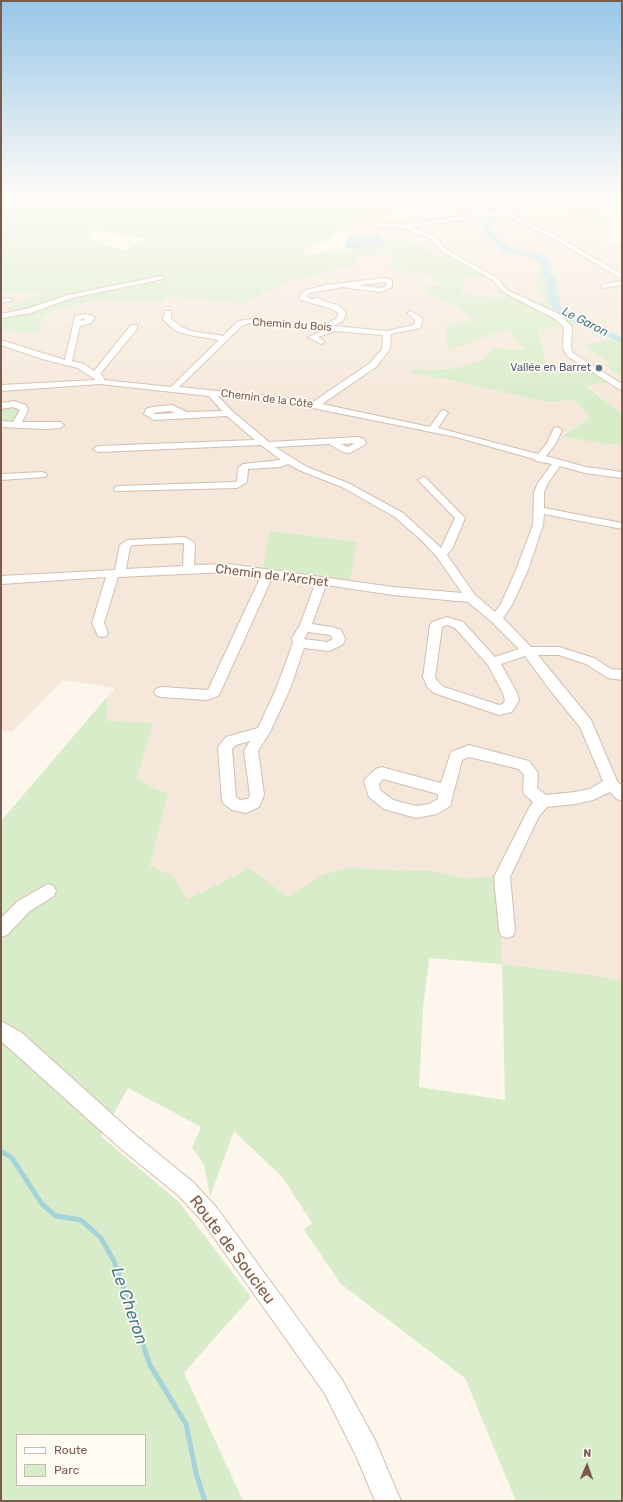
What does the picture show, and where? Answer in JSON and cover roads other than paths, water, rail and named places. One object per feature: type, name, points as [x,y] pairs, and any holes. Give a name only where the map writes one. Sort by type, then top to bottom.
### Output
[{"type":"street","points":[[471,265],[495,278],[505,291],[543,309],[568,326],[567,348],[570,354],[622,388]]},
{"type":"street","points":[[602,265],[622,277]]},
{"type":"street","points":[[1,316],[28,311],[70,296],[161,278]]},
{"type":"street","points":[[326,327],[340,319],[342,313],[335,307],[312,303],[303,299],[302,296],[304,294],[317,289],[342,285],[385,280],[390,281],[389,287],[380,290],[342,285]]},
{"type":"street","points":[[604,286],[622,283]]},
{"type":"street","points":[[317,289],[313,294],[313,297],[323,304]]},
{"type":"street","points":[[1,301],[9,300]]},
{"type":"street","points":[[168,313],[167,320],[178,330],[224,339]]},
{"type":"street","name":"Chemin du Bois","points":[[172,390],[241,323],[252,321],[388,333],[417,326],[419,319],[411,313]]},
{"type":"street","points":[[68,363],[77,325]]},
{"type":"street","points":[[95,374],[115,352],[134,327]]},
{"type":"street","points":[[321,342],[312,337],[334,328]]},
{"type":"street","name":"Chemin du Bois","points":[[367,331],[387,343]]},
{"type":"street","points":[[315,404],[373,365],[386,349],[388,333]]},
{"type":"street","points":[[1,342],[81,366],[100,378],[100,382]]},
{"type":"street","name":"Chemin de la Côte","points":[[1,388],[100,382],[172,390],[260,397],[315,404],[472,439],[557,464],[585,470],[622,475]]},
{"type":"street","points":[[212,393],[214,398],[229,413],[288,461],[304,469],[346,485],[399,515],[426,539],[441,555],[471,598],[496,619],[528,651],[555,687],[586,724],[611,784],[622,795]]},
{"type":"street","points":[[1,406],[14,404],[23,407],[24,410],[16,425]]},
{"type":"street","points":[[185,415],[229,413]]},
{"type":"street","points":[[432,430],[444,413]]},
{"type":"street","points":[[1,424],[60,425]]},
{"type":"street","points":[[539,459],[551,444],[557,430]]},
{"type":"street","points":[[98,449],[331,442]]},
{"type":"street","points":[[119,489],[237,485],[242,482],[243,468],[246,466],[280,464],[288,461]]},
{"type":"street","points":[[496,619],[506,605],[522,570],[538,525],[540,492],[543,483],[557,464]]},
{"type":"street","points":[[1,477],[42,475]]},
{"type":"street","points":[[423,480],[460,518],[448,547],[441,555]]},
{"type":"street","points":[[540,510],[622,526]]},
{"type":"street","points":[[102,633],[98,623],[125,545],[131,542],[185,540],[190,544],[188,569]]},
{"type":"street","name":"Chemin de l'Archet","points":[[1,580],[229,568],[393,591],[471,598]]},
{"type":"street","points":[[161,692],[207,696],[214,692],[268,574]]},
{"type":"street","points":[[263,732],[231,741],[225,747],[229,800],[237,806],[246,807],[254,803],[257,795],[251,751],[263,732],[282,689],[299,642],[298,638],[305,626],[322,582]]},
{"type":"street","points":[[446,622],[459,625],[493,662],[510,693],[512,700],[507,708],[499,710],[439,690],[433,685],[429,677],[436,625],[446,622]]},
{"type":"street","points":[[299,642],[328,647],[338,642],[339,639],[337,633],[305,626]]},
{"type":"street","points":[[493,662],[528,651],[559,651],[590,661],[608,673],[622,675]]},
{"type":"street","points":[[446,790],[381,773],[371,782],[374,793],[389,805],[416,812],[432,810],[445,802],[446,790],[456,756],[469,751],[524,765],[531,773],[530,791],[543,801],[575,798],[593,794],[611,784]]},
{"type":"street","points":[[507,930],[502,877],[534,812],[543,801]]},
{"type":"street","points":[[1,929],[24,906],[48,891]]},
{"type":"street","name":"Route de Soucieu","points":[[1,1030],[15,1040],[127,1141],[186,1190],[210,1215],[333,1386],[366,1449],[388,1501]]},
{"type":"waterway","name":"Le Garon","points":[[548,265],[544,268],[545,273],[551,278],[550,290],[554,304],[564,314],[622,340]]},
{"type":"waterway","name":"Le Cheron","points":[[1,1151],[12,1158],[42,1204],[56,1216],[81,1220],[101,1238],[114,1261],[150,1365],[186,1424],[196,1473],[205,1501]]},
{"type":"place","name":"Vallée en Barret","points":[[599,368]]}]
